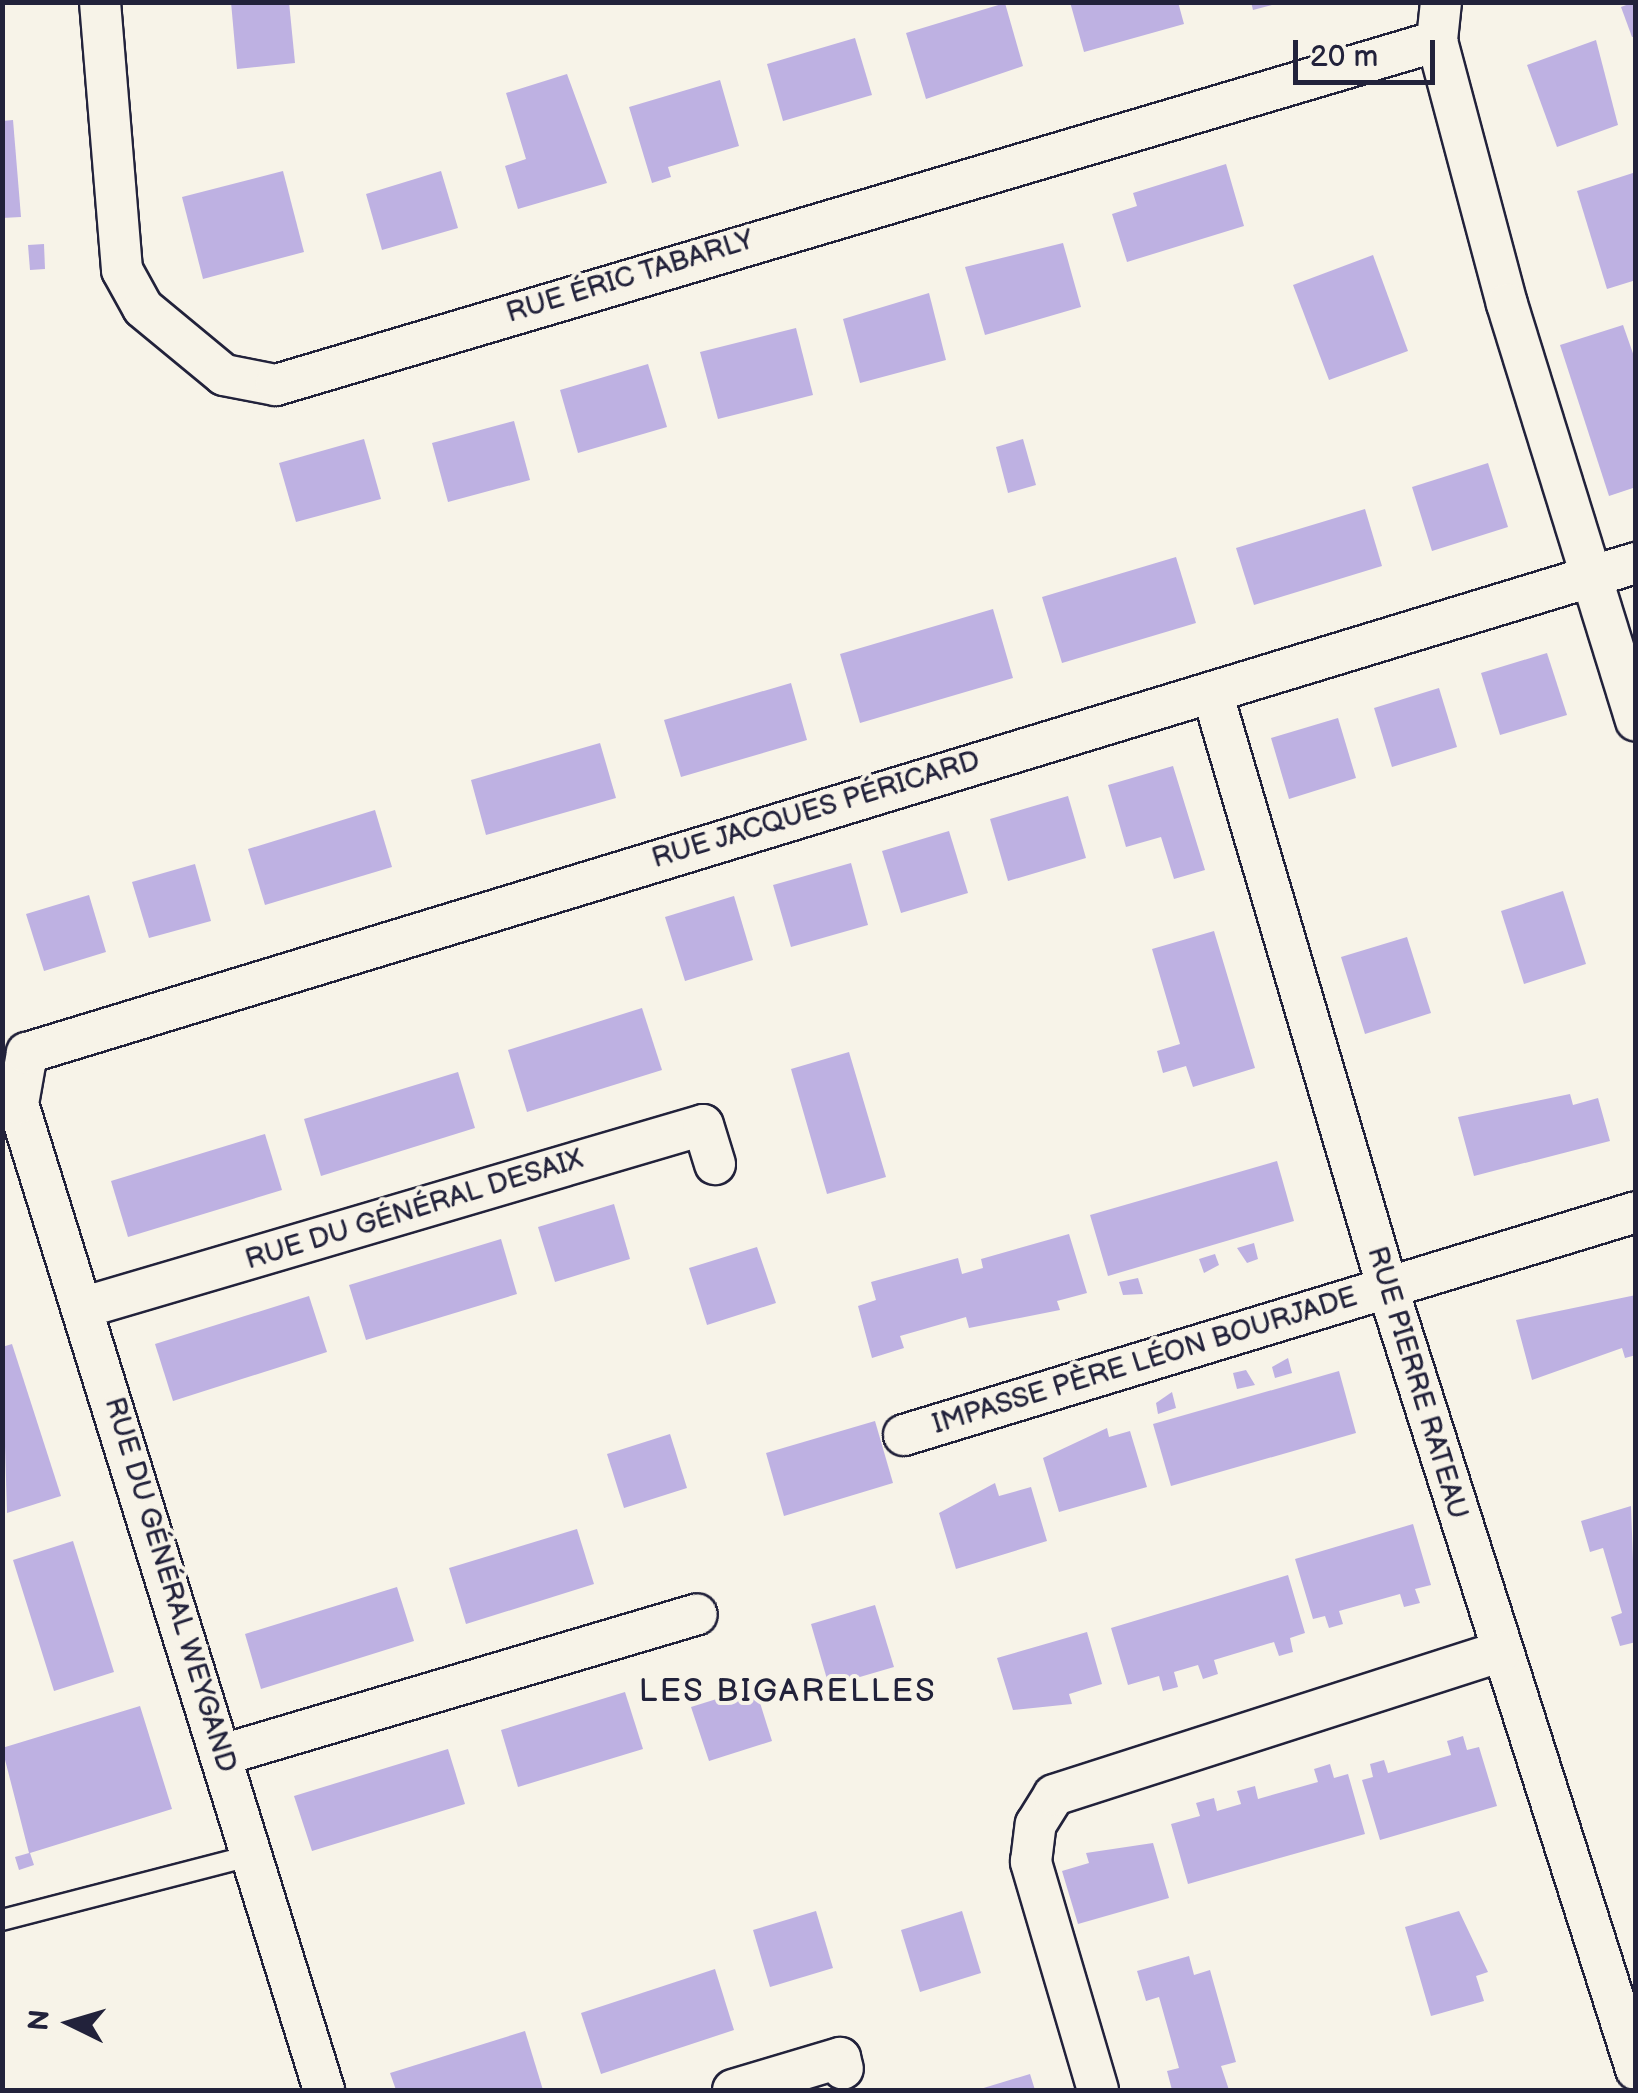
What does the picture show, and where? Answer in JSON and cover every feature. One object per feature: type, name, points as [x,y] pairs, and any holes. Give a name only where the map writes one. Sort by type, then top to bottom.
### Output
[{"type":"street","name":"RUE ÉRIC TABARLY","points":[[100,2],[122,270],[143,308],[224,375],[276,385],[1439,22],[1507,304],[1636,720]]},
{"type":"street","name":"RUE JACQUES PÉRICARD","points":[[17,1080],[27,1054],[48,1040],[1636,564]]},
{"type":"street","name":"RUE PIERRE RATEAU","points":[[1212,692],[1387,1286],[1500,1652],[1628,2020],[1636,2069]]},
{"type":"street","name":"RUE DU GÉNÉRAL WEYGAND","points":[[17,1080],[324,2090]]},
{"type":"street","name":"RUE DU GÉNÉRAL DESAIX","points":[[85,1307],[703,1124],[715,1164]]},
{"type":"street","name":"IMPASSE PÈRE LÉON BOURJADE","points":[[904,1435],[1636,1212]]},
{"type":"street","points":[[222,1755],[698,1614]]},
{"type":"street","points":[[1098,2090],[1031,1862],[1036,1824],[1054,1796],[1500,1652]]},
{"type":"street","points":[[733,2090],[840,2058],[842,2069]]},
{"type":"lane","points":[[2,1920],[254,1855]]},
{"type":"building","points":[[231,2],[289,2],[295,63],[237,69]]},
{"type":"building","points":[[1070,2],[1178,2],[1184,24],[1084,52]]},
{"type":"building","points":[[1251,2],[1276,2],[1276,4],[1253,10]]},
{"type":"building","points":[[1634,2],[1636,36],[1632,37],[1621,7]]},
{"type":"building","points":[[1005,3],[1023,66],[926,99],[906,33]]},
{"type":"building","points":[[855,38],[872,95],[783,121],[767,64]]},
{"type":"building","points":[[1596,40],[1618,125],[1557,147],[1527,65]]},
{"type":"building","points":[[567,74],[607,183],[518,209],[505,166],[526,159],[506,93]]},
{"type":"building","points":[[720,80],[739,146],[668,167],[671,177],[652,183],[629,107]]},
{"type":"building","points":[[13,120],[21,217],[2,218],[2,121]]},
{"type":"building","points":[[1226,164],[1244,226],[1127,262],[1112,214],[1137,206],[1133,193]]},
{"type":"building","points":[[283,171],[304,252],[203,279],[182,197]]},
{"type":"building","points":[[441,171],[458,228],[382,250],[366,194]]},
{"type":"building","points":[[1636,172],[1636,280],[1607,289],[1577,191]]},
{"type":"building","points":[[1063,243],[1081,307],[985,335],[965,267]]},
{"type":"building","points":[[44,244],[45,269],[30,270],[28,245]]},
{"type":"building","points":[[1373,255],[1408,351],[1329,380],[1293,285]]},
{"type":"building","points":[[929,293],[946,360],[860,383],[843,319]]},
{"type":"building","points":[[1623,325],[1636,362],[1636,487],[1609,496],[1560,345]]},
{"type":"building","points":[[796,328],[813,395],[718,419],[700,352]]},
{"type":"building","points":[[648,364],[667,427],[578,453],[560,390]]},
{"type":"building","points":[[514,421],[530,480],[448,502],[432,443]]},
{"type":"building","points":[[364,439],[381,499],[296,522],[279,463]]},
{"type":"building","points":[[1023,439],[1036,485],[1008,493],[996,447]]},
{"type":"building","points":[[1488,463],[1508,527],[1432,551],[1412,487]]},
{"type":"building","points":[[1365,509],[1382,566],[1254,605],[1236,548]]},
{"type":"building","points":[[1176,557],[1196,623],[1062,663],[1042,597]]},
{"type":"building","points":[[993,609],[1013,678],[860,723],[840,654]]},
{"type":"building","points":[[1547,653],[1567,715],[1500,735],[1481,673]]},
{"type":"building","points":[[791,683],[807,740],[681,777],[664,720]]},
{"type":"building","points":[[1439,688],[1457,747],[1392,767],[1374,708]]},
{"type":"building","points":[[1338,718],[1356,778],[1289,799],[1271,738]]},
{"type":"building","points":[[600,743],[616,798],[486,835],[471,780]]},
{"type":"building","points":[[1173,766],[1205,870],[1174,879],[1161,837],[1126,847],[1108,785]]},
{"type":"building","points":[[1068,796],[1086,858],[1008,881],[990,819]]},
{"type":"building","points":[[375,810],[392,867],[265,905],[248,849]]},
{"type":"building","points":[[949,831],[968,893],[901,913],[882,851]]},
{"type":"building","points":[[851,863],[868,925],[791,947],[773,885]]},
{"type":"building","points":[[195,864],[211,921],[149,938],[132,882]]},
{"type":"building","points":[[1563,891],[1586,964],[1524,984],[1501,911]]},
{"type":"building","points":[[89,895],[106,952],[44,971],[26,914]]},
{"type":"building","points":[[734,896],[753,960],[685,981],[665,917]]},
{"type":"building","points":[[1214,931],[1255,1068],[1193,1087],[1186,1066],[1163,1073],[1157,1051],[1180,1044],[1152,949]]},
{"type":"building","points":[[1407,937],[1431,1013],[1365,1034],[1341,957]]},
{"type":"building","points":[[642,1008],[662,1070],[527,1112],[508,1050]]},
{"type":"building","points":[[849,1052],[886,1177],[827,1194],[791,1069]]},
{"type":"building","points":[[458,1072],[475,1128],[321,1176],[304,1119]]},
{"type":"building","points":[[1570,1094],[1573,1105],[1598,1098],[1610,1141],[1474,1176],[1458,1117]]},
{"type":"building","points":[[265,1134],[282,1190],[128,1237],[111,1181]]},
{"type":"building","points":[[1277,1161],[1294,1221],[1108,1276],[1090,1215]]},
{"type":"building","points":[[614,1204],[630,1259],[555,1282],[538,1227]]},
{"type":"building","points":[[1069,1234],[1087,1293],[1057,1301],[1060,1310],[969,1328],[966,1317],[900,1336],[904,1348],[872,1358],[858,1306],[876,1300],[871,1282],[958,1258],[962,1274],[983,1268],[981,1259]]},
{"type":"building","points":[[501,1239],[517,1294],[366,1340],[349,1285]]},
{"type":"building","points":[[1254,1243],[1258,1259],[1247,1263],[1237,1248]]},
{"type":"building","points":[[757,1247],[776,1303],[707,1325],[689,1268]]},
{"type":"building","points":[[1215,1254],[1219,1265],[1204,1273],[1199,1259]]},
{"type":"building","points":[[1138,1278],[1143,1294],[1123,1295],[1119,1282]]},
{"type":"building","points":[[1636,1295],[1636,1355],[1625,1358],[1622,1348],[1532,1380],[1516,1320]]},
{"type":"building","points":[[309,1296],[327,1352],[173,1401],[155,1344]]},
{"type":"building","points":[[12,1344],[61,1496],[7,1513],[2,1347]]},
{"type":"building","points":[[1288,1358],[1292,1373],[1275,1378],[1272,1367]]},
{"type":"building","points":[[1246,1370],[1255,1385],[1237,1389],[1233,1373]]},
{"type":"building","points":[[1339,1371],[1356,1433],[1171,1486],[1153,1424]]},
{"type":"building","points":[[1172,1392],[1176,1408],[1158,1414],[1156,1403]]},
{"type":"building","points":[[875,1421],[893,1483],[784,1516],[766,1453]]},
{"type":"building","points":[[1107,1428],[1109,1437],[1130,1431],[1147,1487],[1059,1512],[1043,1458]]},
{"type":"building","points":[[670,1434],[687,1488],[624,1508],[607,1454]]},
{"type":"building","points":[[995,1483],[999,1496],[1031,1487],[1047,1541],[956,1569],[939,1513]]},
{"type":"building","points":[[1631,1506],[1636,1642],[1620,1646],[1611,1617],[1622,1613],[1603,1548],[1590,1552],[1581,1521]]},
{"type":"building","points":[[1413,1524],[1431,1585],[1415,1589],[1420,1603],[1404,1607],[1400,1594],[1339,1611],[1343,1624],[1329,1628],[1325,1616],[1313,1619],[1295,1559]]},
{"type":"building","points":[[577,1529],[594,1584],[466,1624],[449,1568]]},
{"type":"building","points":[[73,1541],[114,1672],[54,1691],[13,1560]]},
{"type":"building","points":[[1288,1575],[1305,1633],[1290,1638],[1293,1652],[1279,1656],[1274,1642],[1214,1660],[1218,1674],[1203,1679],[1198,1665],[1174,1672],[1178,1687],[1163,1691],[1159,1676],[1128,1685],[1111,1628]]},
{"type":"building","points":[[397,1587],[414,1641],[261,1689],[245,1634]]},
{"type":"building","points":[[875,1605],[894,1667],[829,1686],[811,1624]]},
{"type":"building","points":[[1087,1632],[1102,1684],[1069,1694],[1072,1704],[1013,1710],[997,1658]]},
{"type":"building","points":[[755,1687],[772,1741],[709,1761],[691,1707]]},
{"type":"building","points":[[625,1692],[643,1749],[518,1787],[501,1730]]},
{"type":"building","points":[[140,1706],[172,1809],[30,1853],[34,1865],[19,1870],[15,1857],[29,1853],[2,1748]]},
{"type":"building","points":[[1463,1736],[1467,1750],[1479,1747],[1497,1806],[1380,1840],[1362,1780],[1373,1777],[1370,1764],[1384,1760],[1388,1773],[1451,1755],[1447,1741]]},
{"type":"building","points":[[448,1749],[465,1804],[312,1851],[294,1796]]},
{"type":"building","points":[[1330,1764],[1334,1778],[1348,1774],[1365,1834],[1188,1884],[1171,1824],[1200,1816],[1196,1803],[1214,1798],[1217,1811],[1241,1804],[1237,1791],[1255,1786],[1258,1799],[1318,1782],[1314,1769]]},
{"type":"building","points":[[1153,1843],[1169,1898],[1078,1924],[1062,1871],[1089,1863],[1086,1853]]},
{"type":"building","points":[[816,1911],[833,1968],[770,1987],[753,1930]]},
{"type":"building","points":[[962,1911],[981,1973],[920,1992],[901,1930]]},
{"type":"building","points":[[1459,1911],[1488,1972],[1476,1976],[1484,2001],[1431,2016],[1405,1927]]},
{"type":"building","points":[[1189,1956],[1194,1975],[1210,1970],[1236,2062],[1221,2066],[1229,2090],[1172,2090],[1167,2071],[1179,2068],[1159,1997],[1146,2001],[1137,1971]]},
{"type":"building","points":[[715,1969],[734,2030],[601,2074],[581,2013]]},
{"type":"building","points":[[525,2031],[543,2090],[396,2090],[390,2073]]},
{"type":"building","points":[[1030,2074],[1035,2090],[977,2090]]},
{"type":"district","name":"LES BIGARELLES","points":[[788,1692]]}]
